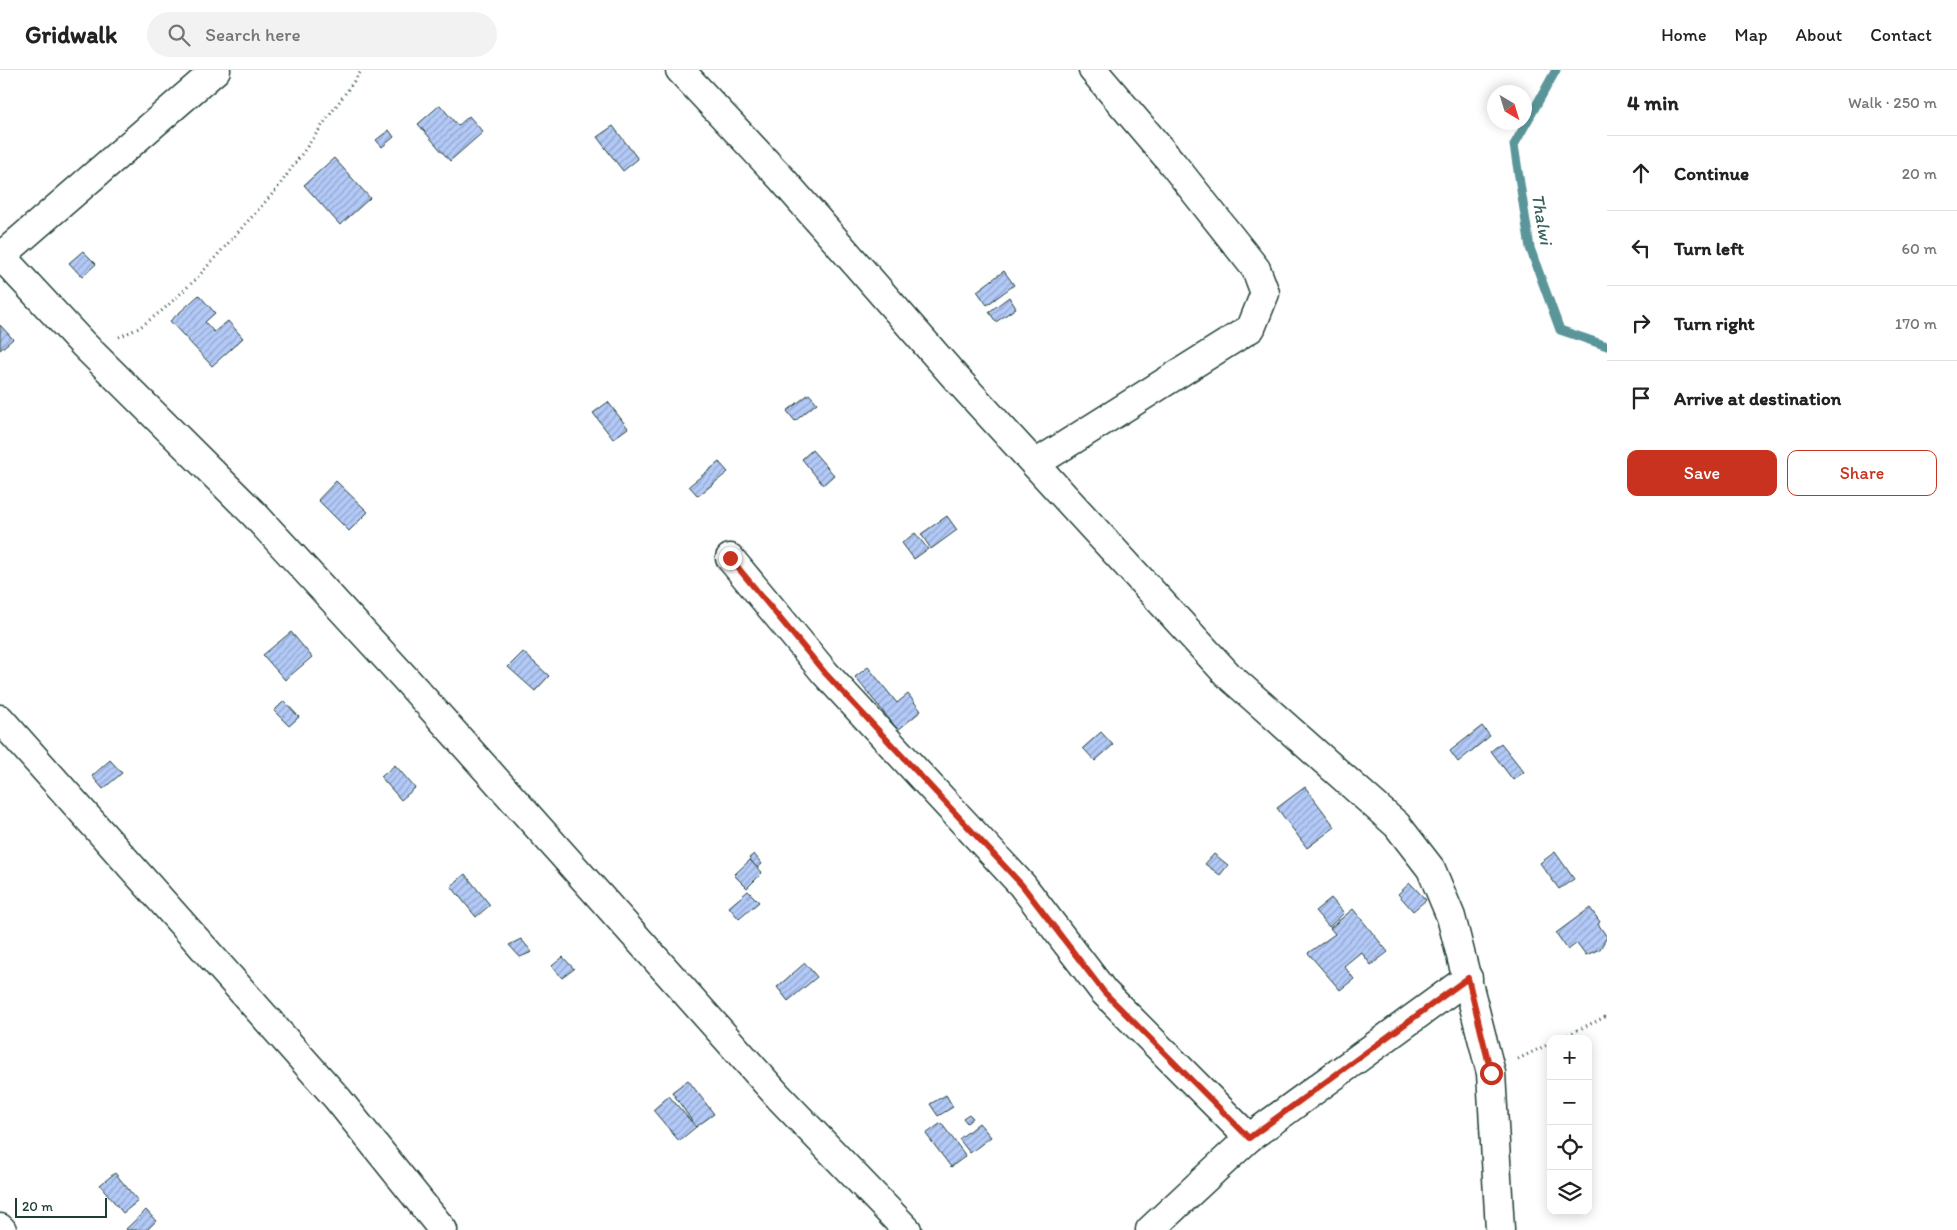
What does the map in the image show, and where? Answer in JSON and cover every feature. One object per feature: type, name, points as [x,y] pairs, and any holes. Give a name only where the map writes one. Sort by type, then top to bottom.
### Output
[{"type":"street","points":[[216,70],[0,256],[83,344],[254,514],[404,677],[779,1097],[907,1230]]},
{"type":"street","points":[[680,70],[782,179],[955,377],[1228,675],[1396,825],[1431,869],[1451,917],[1491,1073],[1500,1230]]},
{"type":"street","points":[[1035,464],[1250,328],[1265,293],[1256,269],[1173,164],[1093,70]]},
{"type":"street","points":[[730,558],[825,673],[1022,885],[1104,992],[1249,1138]]},
{"type":"street","points":[[0,719],[337,1098],[442,1230]]},
{"type":"street","points":[[1150,1230],[1249,1138],[1468,978]]},
{"type":"path","points":[[83,344],[117,339],[139,328],[164,309],[195,280],[276,190],[362,70]]},
{"type":"path","points":[[1567,1035],[1607,1016]]},
{"type":"path","points":[[1491,1073],[1547,1045]]},
{"type":"building","points":[[440,105],[458,126],[469,116],[483,132],[450,161],[418,124]]},
{"type":"building","points":[[613,126],[638,159],[623,171],[597,137]]},
{"type":"building","points":[[389,130],[394,137],[382,147],[376,140]]},
{"type":"building","points":[[334,158],[370,198],[340,225],[304,185]]},
{"type":"building","points":[[83,251],[96,264],[82,277],[69,263]]},
{"type":"building","points":[[1004,271],[1014,285],[987,305],[977,291]]},
{"type":"building","points":[[199,295],[215,313],[205,322],[214,332],[228,321],[243,338],[212,366],[170,321]]},
{"type":"building","points":[[1009,297],[1016,308],[996,322],[989,312]]},
{"type":"building","points":[[0,325],[13,339],[0,350]]},
{"type":"building","points":[[809,394],[817,403],[795,421],[787,411]]},
{"type":"building","points":[[608,402],[628,428],[613,439],[593,413]]},
{"type":"building","points":[[812,450],[834,475],[823,485],[802,459]]},
{"type":"building","points":[[719,462],[728,472],[698,496],[689,486]]},
{"type":"building","points":[[336,481],[368,512],[349,531],[318,500]]},
{"type":"building","points":[[947,516],[957,530],[931,549],[921,534]]},
{"type":"building","points":[[915,533],[928,549],[914,559],[902,543]]},
{"type":"building","points":[[291,632],[312,657],[285,680],[263,655]]},
{"type":"building","points":[[523,652],[549,676],[535,691],[508,667]]},
{"type":"building","points":[[868,667],[897,703],[908,694],[921,711],[898,730],[855,677]]},
{"type":"building","points":[[284,701],[299,717],[289,726],[274,711]]},
{"type":"building","points":[[1482,726],[1490,736],[1458,762],[1450,751]]},
{"type":"building","points":[[1101,732],[1113,745],[1095,761],[1083,748]]},
{"type":"building","points":[[1501,743],[1524,772],[1513,780],[1491,751]]},
{"type":"building","points":[[110,760],[122,773],[103,789],[92,776]]},
{"type":"building","points":[[395,765],[415,788],[401,800],[381,777]]},
{"type":"building","points":[[1305,787],[1335,827],[1307,848],[1277,808]]},
{"type":"building","points":[[1555,852],[1574,879],[1559,889],[1540,863]]},
{"type":"building","points":[[754,854],[762,864],[757,868],[749,858]]},
{"type":"building","points":[[1214,854],[1228,865],[1220,875],[1205,864]]},
{"type":"building","points":[[750,860],[762,873],[747,888],[734,875]]},
{"type":"building","points":[[465,874],[490,905],[476,917],[451,886]]},
{"type":"building","points":[[1410,883],[1426,900],[1413,911],[1398,894]]},
{"type":"building","points":[[748,891],[759,902],[739,919],[729,907]]},
{"type":"building","points":[[1331,898],[1344,913],[1329,927],[1315,911]]},
{"type":"building","points":[[1590,908],[1600,922],[1598,924],[1607,937],[1600,949],[1586,955],[1577,943],[1568,950],[1556,933]]},
{"type":"building","points":[[1353,909],[1388,952],[1371,965],[1361,952],[1344,966],[1354,979],[1340,990],[1308,953],[1335,934],[1330,928]]},
{"type":"building","points":[[521,939],[532,952],[520,957],[509,945]]},
{"type":"building","points":[[563,957],[574,969],[562,978],[552,966]]},
{"type":"building","points":[[805,963],[817,977],[788,1001],[777,987]]},
{"type":"building","points":[[688,1080],[714,1114],[696,1127],[672,1092]]},
{"type":"building","points":[[946,1095],[953,1107],[938,1116],[930,1104]]},
{"type":"building","points":[[669,1096],[696,1127],[679,1141],[653,1110]]},
{"type":"building","points":[[969,1114],[973,1118],[967,1123],[963,1118]]},
{"type":"building","points":[[941,1123],[966,1156],[951,1167],[926,1134]]},
{"type":"building","points":[[979,1123],[991,1137],[970,1153],[959,1139]]},
{"type":"building","points":[[115,1173],[138,1201],[123,1213],[100,1185]]},
{"type":"building","points":[[146,1210],[156,1221],[147,1230],[126,1229]]},
{"type":"waterway","name":"Thalwi","points":[[1556,70],[1514,145],[1530,248],[1560,330],[1607,346]]},
{"type":"route","points":[[730,558],[825,673],[1022,885],[1104,992],[1249,1138],[1468,978],[1491,1073]]}]
